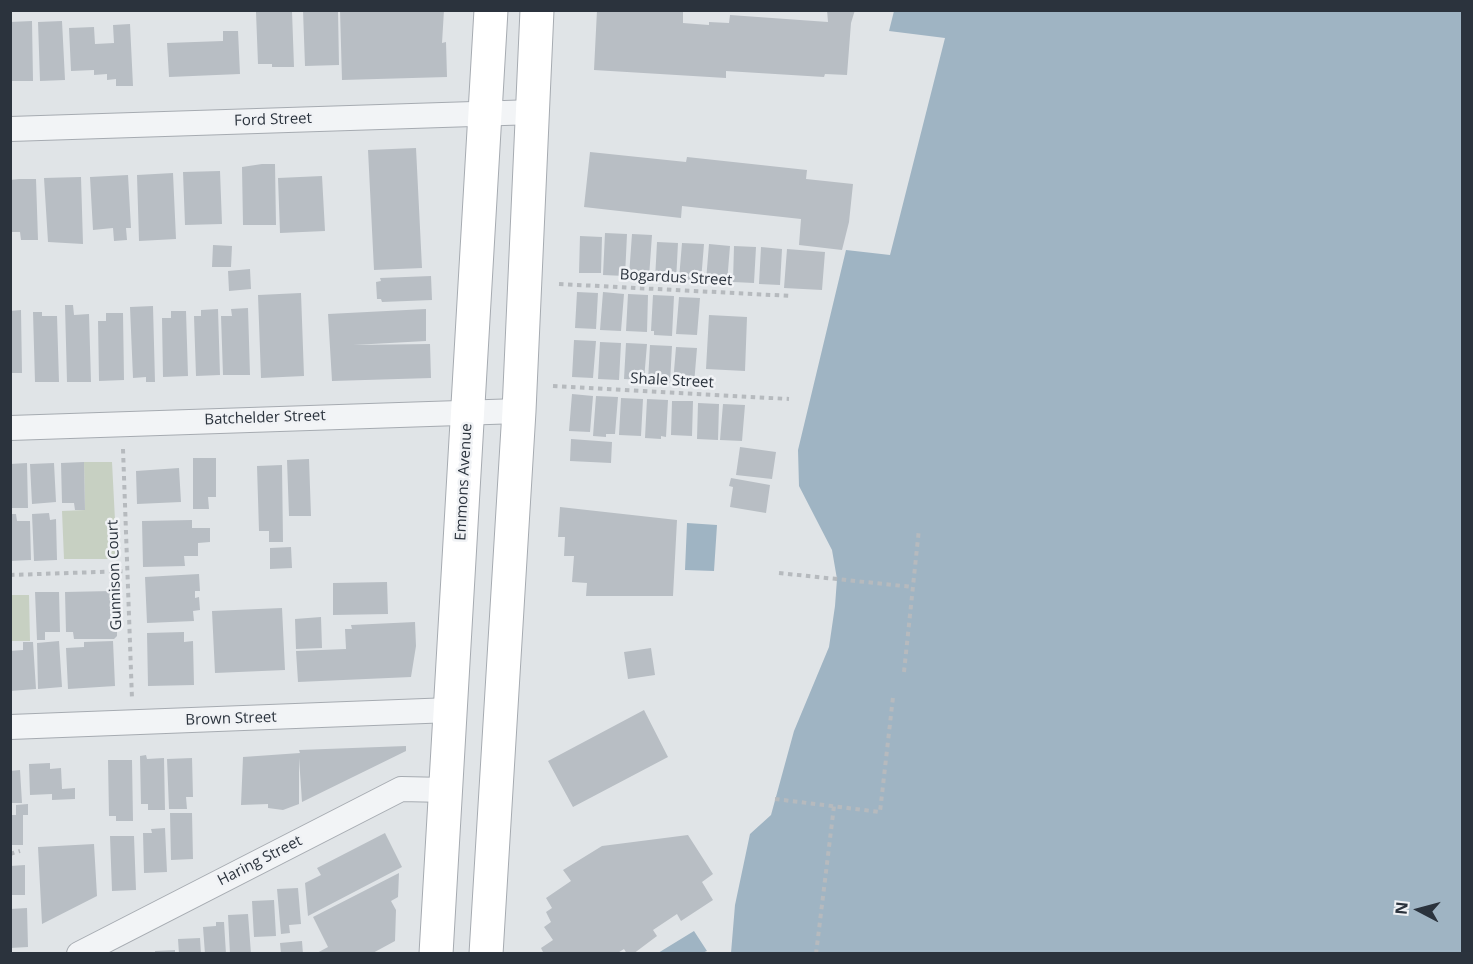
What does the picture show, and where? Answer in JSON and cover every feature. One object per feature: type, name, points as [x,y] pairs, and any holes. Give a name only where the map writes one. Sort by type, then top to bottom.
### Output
[{"type":"main road","name":"Emmons Avenue","points":[[436,954],[490,10]]},
{"type":"main road","points":[[486,954],[519,411],[535,112],[537,10]]},
{"type":"street","name":"Ford Street","points":[[10,129],[535,112]]},
{"type":"street","name":"Batchelder Street","points":[[10,428],[519,411]]},
{"type":"street","name":"Brown Street","points":[[10,727],[451,711]]},
{"type":"street","name":"Haring Street","points":[[79,954],[400,789],[446,790]]},
{"type":"path","name":"Bogardus Street","points":[[559,284],[792,296]]},
{"type":"path","name":"Shale Street","points":[[553,386],[789,399]]},
{"type":"path","name":"Gunnison Court","points":[[123,449],[132,700]]},
{"type":"path","points":[[904,672],[919,529]]},
{"type":"path","points":[[10,575],[127,571]]},
{"type":"path","points":[[779,573],[913,587]]},
{"type":"path","points":[[775,799],[880,812],[893,698]]},
{"type":"path","points":[[816,954],[834,806]]},
{"type":"path","points":[[10,854],[20,851]]},
{"type":"green space","points":[[84,462],[112,462],[117,559],[64,559],[62,511],[85,510]]},
{"type":"green space","points":[[11,595],[29,595],[30,641],[11,641]]},
{"type":"water","points":[[894,11],[1462,11],[1462,953],[731,953],[735,905],[750,834],[771,815],[794,731],[829,647],[835,606],[837,579],[832,550],[799,486],[798,450],[846,250],[890,255],[945,38],[889,31]]},
{"type":"water","points":[[687,523],[717,525],[714,571],[685,570]]},
{"type":"water","points":[[694,931],[707,951],[658,953]]},
{"type":"building","points":[[303,10],[338,10],[339,65],[305,66]]},
{"type":"building","points":[[340,10],[444,10],[442,43],[446,42],[447,77],[342,80]]},
{"type":"building","points":[[597,10],[683,10],[683,23],[709,25],[709,22],[729,23],[730,15],[828,22],[827,10],[855,10],[851,23],[847,75],[825,74],[824,77],[726,71],[726,78],[594,70]]},
{"type":"building","points":[[292,11],[294,67],[272,67],[272,64],[258,64],[256,12]]},
{"type":"building","points":[[32,21],[33,81],[10,81],[10,22]]},
{"type":"building","points":[[62,21],[65,80],[40,81],[38,22]]},
{"type":"building","points":[[130,24],[133,86],[116,86],[116,79],[107,80],[107,74],[94,75],[94,70],[71,71],[69,28],[94,27],[95,44],[114,43],[113,25]]},
{"type":"building","points":[[223,31],[238,31],[240,74],[169,77],[167,43],[223,41]]},
{"type":"building","points":[[416,148],[422,268],[374,270],[368,150]]},
{"type":"building","points":[[590,152],[686,162],[687,157],[807,170],[806,179],[853,184],[849,222],[842,250],[799,245],[801,219],[682,206],[681,218],[584,207]]},
{"type":"building","points":[[275,164],[276,225],[243,225],[242,167]]},
{"type":"building","points":[[220,171],[222,224],[185,225],[183,172]]},
{"type":"building","points":[[173,173],[176,239],[139,241],[137,175]]},
{"type":"building","points":[[128,175],[131,228],[126,228],[127,240],[114,241],[113,228],[93,230],[90,177]]},
{"type":"building","points":[[322,176],[325,231],[280,233],[278,178]]},
{"type":"building","points":[[81,177],[83,244],[48,242],[44,178]]},
{"type":"building","points":[[36,179],[38,240],[21,240],[20,232],[10,232],[10,180]]},
{"type":"building","points":[[605,233],[627,234],[625,276],[603,275]]},
{"type":"building","points":[[632,234],[652,235],[649,277],[629,276]]},
{"type":"building","points":[[580,236],[602,237],[601,273],[579,273]]},
{"type":"building","points":[[657,242],[678,243],[676,281],[655,280]]},
{"type":"building","points":[[682,243],[704,244],[701,281],[679,279]]},
{"type":"building","points":[[709,244],[730,246],[727,283],[706,281]]},
{"type":"building","points":[[213,245],[232,246],[231,267],[212,267]]},
{"type":"building","points":[[734,246],[756,247],[754,283],[733,282]]},
{"type":"building","points":[[761,247],[782,249],[780,285],[759,284]]},
{"type":"building","points":[[787,249],[825,252],[822,290],[784,288]]},
{"type":"building","points":[[250,269],[251,289],[229,291],[228,271]]},
{"type":"building","points":[[431,276],[432,300],[382,302],[381,299],[377,299],[376,282],[381,281],[380,278]]},
{"type":"building","points":[[577,292],[598,293],[596,329],[575,328]]},
{"type":"building","points":[[603,292],[624,294],[621,331],[600,330]]},
{"type":"building","points":[[301,293],[304,376],[261,378],[258,295]]},
{"type":"building","points":[[628,294],[648,295],[647,332],[626,331]]},
{"type":"building","points":[[653,295],[674,296],[672,336],[654,335],[654,331],[651,331]]},
{"type":"building","points":[[679,297],[700,298],[697,335],[676,334]]},
{"type":"building","points":[[65,305],[73,305],[74,315],[89,314],[91,382],[67,382]]},
{"type":"building","points":[[153,306],[155,382],[146,382],[146,377],[133,378],[130,307]]},
{"type":"building","points":[[248,308],[250,375],[223,375],[221,316],[232,316],[231,309]]},
{"type":"building","points":[[218,309],[220,375],[196,376],[194,316],[201,316],[201,310]]},
{"type":"building","points":[[426,309],[426,341],[353,345],[430,344],[431,378],[332,381],[328,314]]},
{"type":"building","points":[[21,310],[22,373],[10,373],[10,311]]},
{"type":"building","points":[[171,311],[186,311],[188,376],[163,377],[162,318],[171,318]]},
{"type":"building","points":[[33,312],[42,312],[42,316],[57,316],[59,382],[35,382]]},
{"type":"building","points":[[106,313],[123,313],[124,380],[99,381],[98,321],[106,321]]},
{"type":"building","points":[[709,315],[747,317],[745,371],[706,369]]},
{"type":"building","points":[[574,340],[596,341],[593,378],[572,377]]},
{"type":"building","points":[[600,342],[621,343],[619,380],[598,379]]},
{"type":"building","points":[[626,343],[647,344],[644,380],[624,379]]},
{"type":"building","points":[[650,345],[672,346],[670,383],[648,381]]},
{"type":"building","points":[[676,347],[697,348],[694,384],[673,383]]},
{"type":"building","points":[[572,394],[593,396],[590,432],[569,431]]},
{"type":"building","points":[[596,396],[618,397],[615,434],[606,434],[606,437],[593,436]]},
{"type":"building","points":[[621,398],[643,399],[641,436],[619,435]]},
{"type":"building","points":[[647,399],[668,400],[666,437],[645,438]]},
{"type":"building","points":[[672,401],[693,401],[692,436],[671,435]]},
{"type":"building","points":[[698,403],[719,404],[718,440],[697,439]]},
{"type":"building","points":[[723,404],[745,405],[742,441],[720,440]]},
{"type":"building","points":[[571,439],[612,442],[611,463],[570,461]]},
{"type":"building","points":[[740,447],[776,452],[772,479],[736,475]]},
{"type":"building","points":[[193,458],[216,458],[216,497],[208,497],[209,509],[193,509]]},
{"type":"building","points":[[309,459],[311,516],[289,516],[287,460]]},
{"type":"building","points":[[84,462],[85,510],[75,510],[74,503],[62,503],[61,463]]},
{"type":"building","points":[[27,463],[28,508],[10,508],[10,464]]},
{"type":"building","points":[[54,463],[56,502],[32,504],[30,464]]},
{"type":"building","points":[[282,465],[283,542],[269,542],[269,531],[259,531],[257,466]]},
{"type":"building","points":[[179,468],[181,502],[137,504],[136,471]]},
{"type":"building","points":[[731,478],[770,485],[766,513],[730,507],[733,487],[729,486]]},
{"type":"building","points":[[560,507],[677,520],[673,596],[586,596],[587,583],[572,582],[574,556],[564,556],[565,537],[558,537]]},
{"type":"building","points":[[49,513],[50,520],[56,519],[57,560],[34,561],[32,514]]},
{"type":"building","points":[[10,514],[16,514],[17,521],[30,521],[31,560],[10,561]]},
{"type":"building","points":[[192,520],[192,528],[210,528],[210,542],[198,543],[198,556],[184,556],[185,566],[143,567],[142,521]]},
{"type":"building","points":[[291,547],[292,568],[270,569],[270,548]]},
{"type":"building","points":[[199,574],[200,591],[195,591],[195,598],[199,597],[200,610],[193,611],[194,621],[147,623],[145,577]]},
{"type":"building","points":[[387,582],[388,614],[333,615],[333,583]]},
{"type":"building","points":[[112,591],[113,629],[117,628],[117,636],[114,639],[74,639],[73,632],[66,632],[65,592]]},
{"type":"building","points":[[35,592],[59,592],[60,632],[45,632],[45,640],[37,640]]},
{"type":"building","points":[[282,608],[285,670],[215,673],[212,611]]},
{"type":"building","points":[[321,617],[322,648],[296,649],[295,619]]},
{"type":"building","points":[[415,622],[416,646],[411,677],[298,682],[296,651],[346,649],[345,629],[352,629],[351,625]]},
{"type":"building","points":[[184,632],[184,642],[193,641],[194,685],[148,686],[147,633]]},
{"type":"building","points":[[59,641],[62,687],[38,689],[37,643]]},
{"type":"building","points":[[113,641],[115,686],[68,689],[66,648],[84,647],[84,642]]},
{"type":"building","points":[[23,642],[33,642],[36,689],[10,691],[10,651],[23,650]]},
{"type":"building","points":[[651,648],[655,675],[628,679],[624,652]]},
{"type":"building","points":[[644,710],[668,757],[573,807],[548,761]]},
{"type":"building","points":[[406,746],[406,751],[302,802],[299,758],[299,804],[283,810],[268,808],[268,804],[241,805],[243,757],[300,753],[299,750]]},
{"type":"building","points":[[146,755],[147,759],[164,758],[165,810],[148,810],[148,804],[141,804],[140,756]]},
{"type":"building","points":[[192,758],[193,797],[186,797],[187,809],[169,809],[167,759]]},
{"type":"building","points":[[108,760],[132,760],[133,821],[116,821],[116,816],[109,816]]},
{"type":"building","points":[[50,763],[50,769],[61,768],[62,789],[75,788],[75,799],[52,800],[52,794],[30,795],[29,764]]},
{"type":"building","points":[[20,770],[22,803],[10,803],[10,771]]},
{"type":"building","points":[[28,804],[28,815],[23,815],[23,845],[10,845],[10,815],[16,815],[16,805]]},
{"type":"building","points":[[170,813],[192,813],[193,859],[171,860]]},
{"type":"building","points":[[165,828],[167,872],[144,873],[143,833],[152,833],[151,829]]},
{"type":"building","points":[[385,833],[402,867],[308,916],[305,883],[321,875],[317,868]]},
{"type":"building","points":[[688,835],[713,874],[702,882],[713,900],[681,921],[677,914],[653,930],[657,936],[633,954],[627,954],[624,949],[616,954],[544,954],[541,948],[553,940],[544,927],[551,922],[546,912],[552,908],[546,898],[571,881],[563,870],[602,846]]},
{"type":"building","points":[[110,836],[134,836],[136,890],[112,891]]},
{"type":"building","points":[[94,844],[97,896],[42,924],[38,847]]},
{"type":"building","points":[[25,865],[25,895],[10,895],[10,866]]},
{"type":"building","points":[[399,873],[398,897],[391,901],[396,910],[395,941],[371,954],[315,954],[328,947],[313,917]]},
{"type":"building","points":[[298,888],[301,924],[289,925],[290,933],[281,934],[277,889]]},
{"type":"building","points":[[274,900],[276,936],[254,937],[252,901]]},
{"type":"building","points":[[27,908],[28,947],[10,948],[10,909]]},
{"type":"building","points":[[248,914],[251,954],[230,954],[228,915]]},
{"type":"building","points":[[216,922],[224,922],[226,954],[205,954],[203,927],[216,926]]},
{"type":"building","points":[[200,938],[201,954],[179,954],[178,939]]},
{"type":"building","points":[[302,941],[303,954],[281,954],[280,943]]},
{"type":"building","points":[[175,950],[175,954],[155,954],[155,951]]}]
